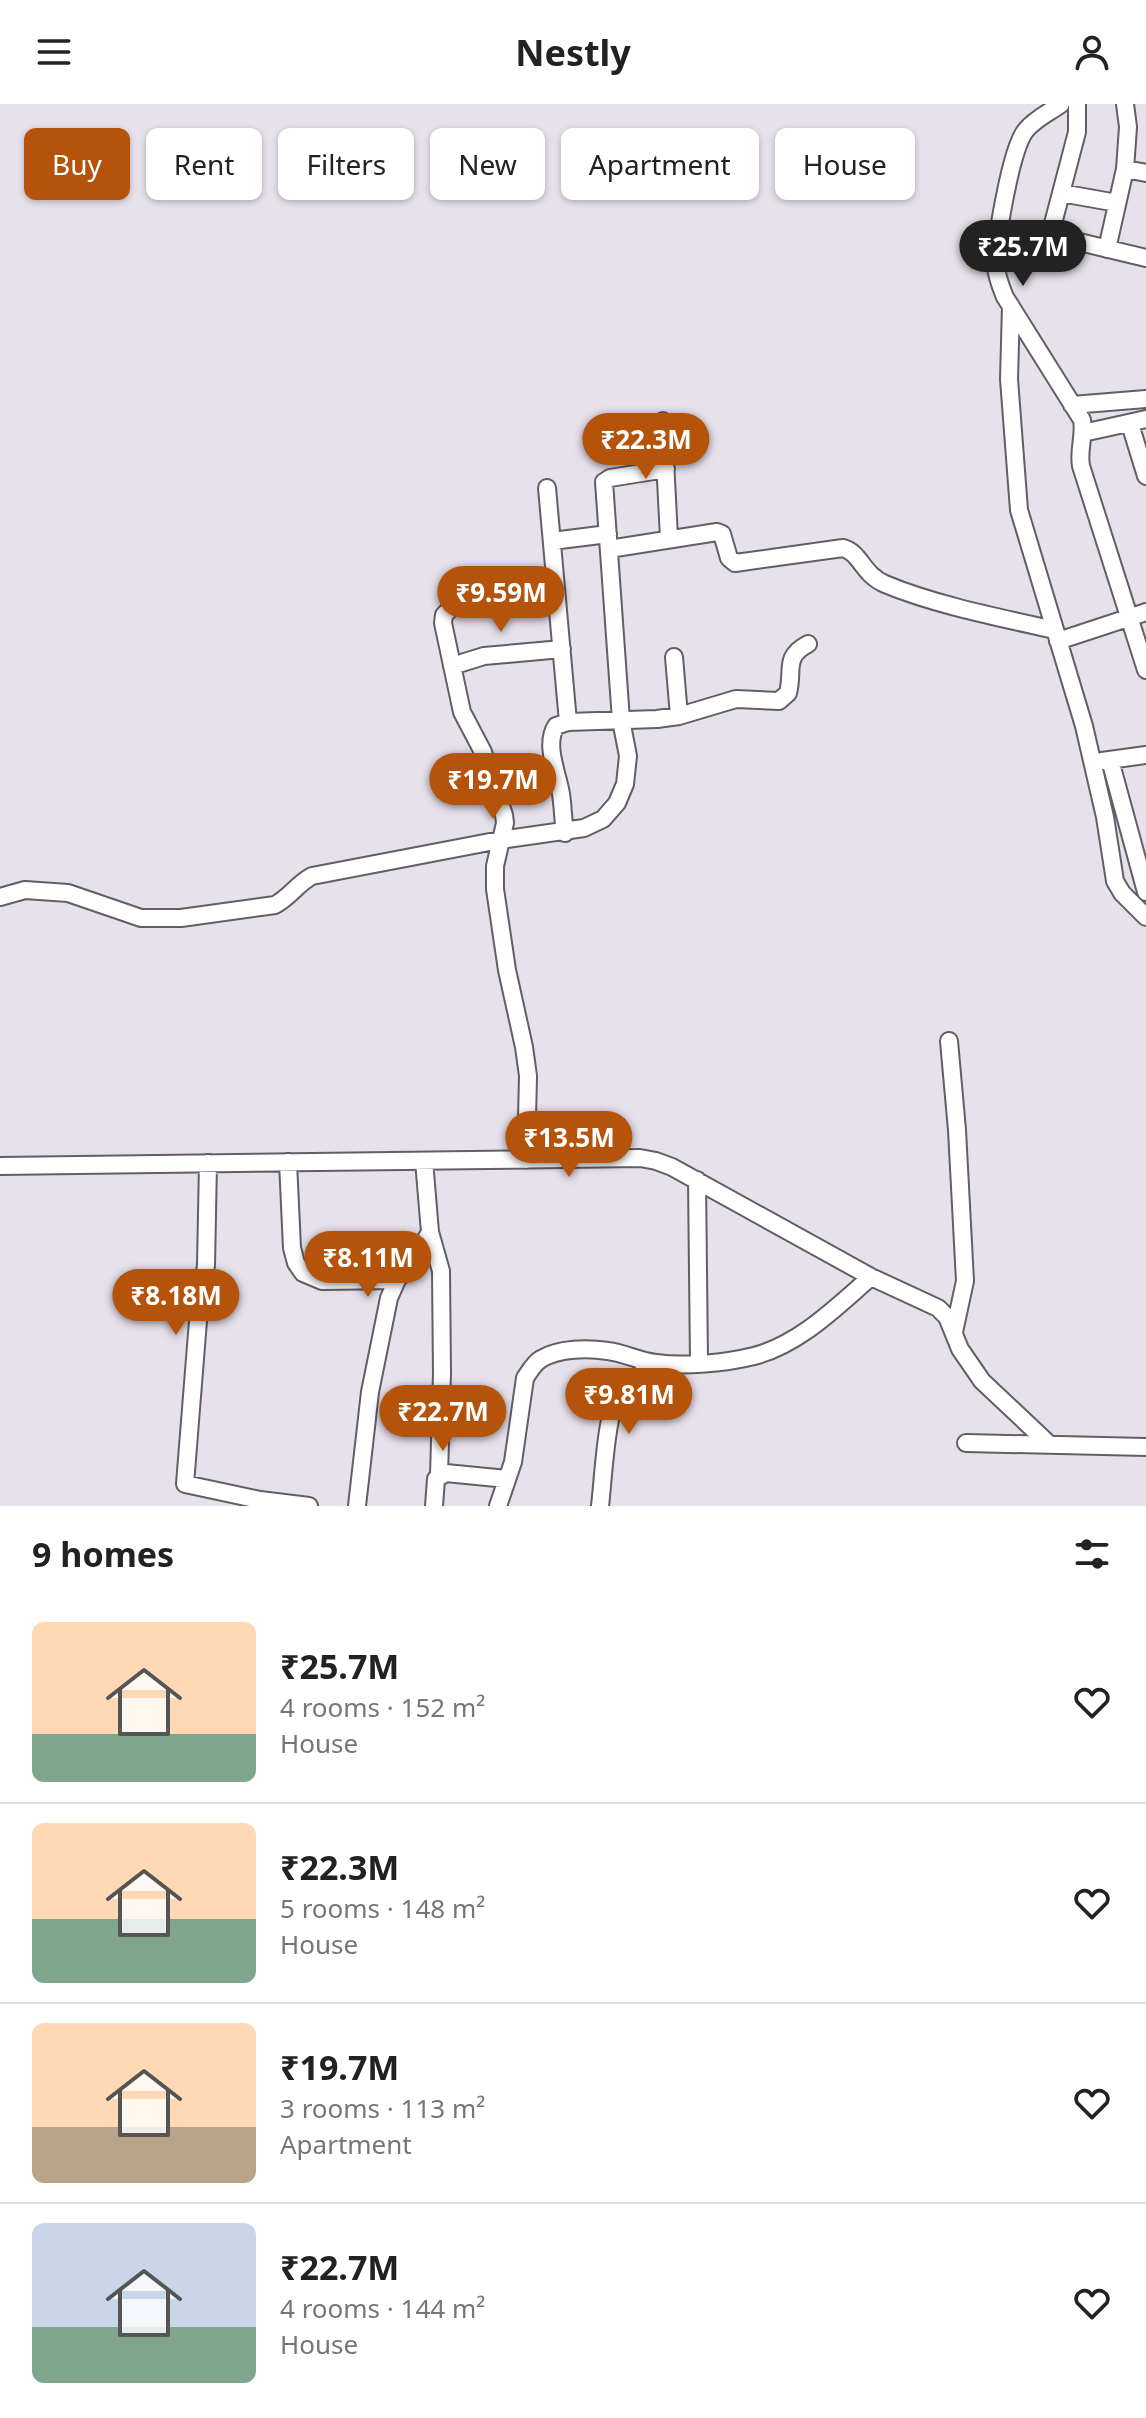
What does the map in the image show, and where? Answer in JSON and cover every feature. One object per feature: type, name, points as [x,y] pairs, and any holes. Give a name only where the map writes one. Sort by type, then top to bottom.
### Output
[{"type":"street","points":[[1061,104],[1031,125],[1020,141],[1002,211],[998,278],[1011,306],[1082,420],[1081,466],[1138,614],[1146,670]]},
{"type":"street","points":[[1050,235],[1077,132],[1077,104]]},
{"type":"street","points":[[1107,249],[1125,169],[1128,127],[1125,104]]},
{"type":"street","points":[[1125,169],[1146,173]]},
{"type":"street","points":[[1061,193],[1117,203]]},
{"type":"street","points":[[998,240],[1028,234],[1050,235],[1146,258]]},
{"type":"street","points":[[1011,306],[1009,379],[1019,510],[1057,636],[1146,892]]},
{"type":"street","points":[[1072,405],[1146,399]]},
{"type":"street","points":[[663,421],[669,538]]},
{"type":"street","points":[[1083,433],[1138,422],[1146,476]]},
{"type":"street","points":[[0,897],[25,890],[68,893],[134,917],[181,918],[275,905],[312,876],[500,840],[565,833],[603,819],[617,803],[628,768],[621,720],[604,486],[606,480],[666,469]]},
{"type":"street","points":[[547,488],[568,722]]},
{"type":"street","points":[[552,541],[669,538],[720,532],[729,558],[735,563],[848,548],[868,573],[886,584],[1057,636],[1138,614]]},
{"type":"street","points":[[526,1160],[528,1076],[495,889],[495,866],[504,815],[483,752],[462,712],[443,623],[444,615],[456,603],[475,597],[557,597]]},
{"type":"street","points":[[565,833],[551,735],[556,726],[568,722],[679,716],[736,699],[779,701],[790,687],[792,657],[798,649],[808,644]]},
{"type":"street","points":[[452,666],[484,656],[562,649]]},
{"type":"street","points":[[674,657],[679,716]]},
{"type":"street","points":[[1101,762],[1146,755]]},
{"type":"street","points":[[1101,762],[1105,817],[1115,881],[1122,893],[1146,917]]},
{"type":"street","points":[[949,1041],[965,1281],[954,1332]]},
{"type":"street","points":[[0,1166],[640,1158],[656,1161],[697,1180],[871,1277],[938,1308],[947,1317],[960,1349],[982,1381],[1050,1445]]},
{"type":"street","points":[[424,1161],[430,1232],[441,1271],[439,1475],[434,1506]]},
{"type":"street","points":[[288,1162],[292,1248],[303,1273],[322,1281],[397,1280]]},
{"type":"street","points":[[208,1163],[206,1265],[198,1321],[185,1484],[260,1503],[309,1506]]},
{"type":"street","points":[[697,1180],[699,1362]]},
{"type":"street","points":[[357,1506],[370,1392],[389,1298],[397,1280],[430,1232]]},
{"type":"street","points":[[498,1506],[513,1462],[525,1378],[541,1359],[585,1349],[608,1351],[655,1363],[753,1356],[777,1348],[799,1335],[871,1277]]},
{"type":"street","points":[[600,1506],[611,1413],[617,1397],[655,1363]]},
{"type":"street","points":[[966,1443],[1146,1447]]},
{"type":"street","points":[[439,1475],[446,1473],[507,1479]]}]
